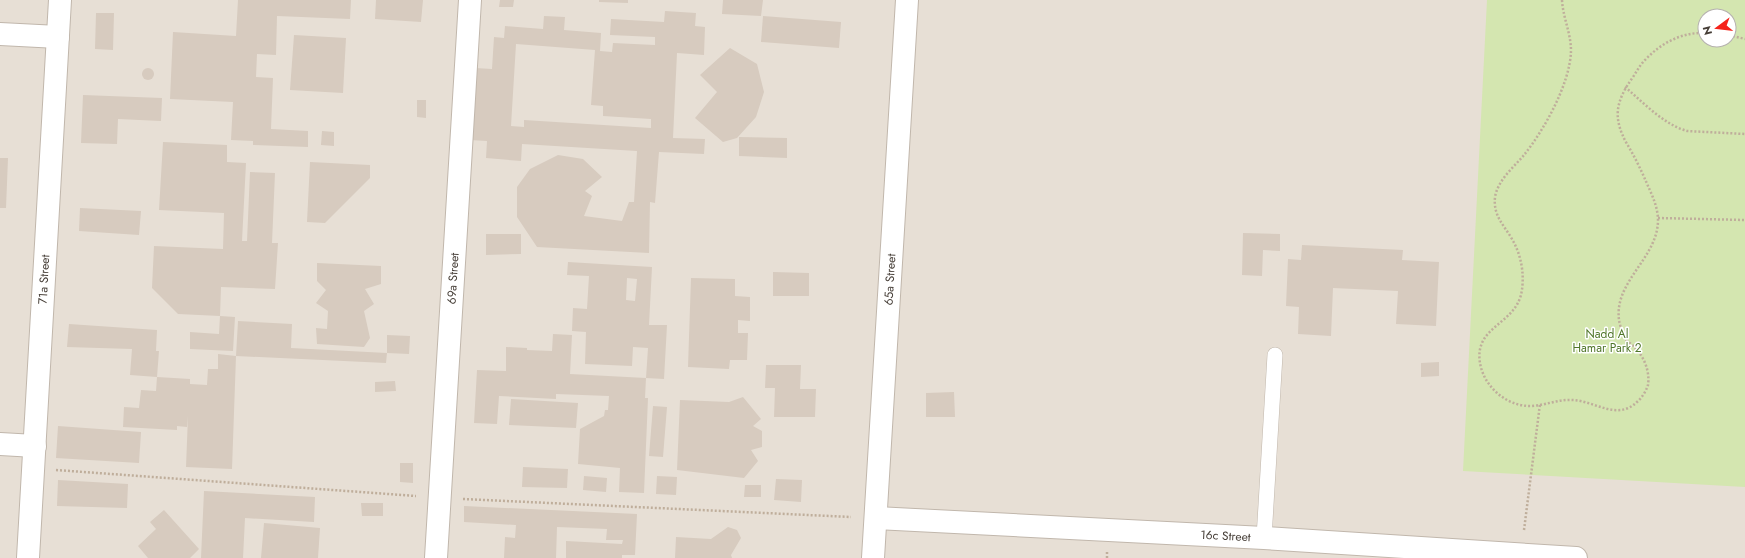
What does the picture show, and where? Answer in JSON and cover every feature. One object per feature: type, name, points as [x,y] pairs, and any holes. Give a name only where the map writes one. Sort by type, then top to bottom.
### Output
[{"type":"street","name":"71a Street","points":[[28,558],[60,0]]},
{"type":"street","name":"69a Street","points":[[436,558],[470,0]]},
{"type":"street","name":"65a Street","points":[[873,558],[907,0]]},
{"type":"street","points":[[0,34],[58,37]]},
{"type":"street","points":[[0,444],[35,446]]},
{"type":"street","name":"16c Street","points":[[876,518],[1264,538],[1576,558]]},
{"type":"lane","points":[[1264,538],[1274,355]]},
{"type":"path","points":[[1562,0],[1570,33],[1571,54],[1561,89],[1548,120],[1524,155],[1503,179],[1495,197],[1497,217],[1514,242],[1520,257],[1523,273],[1521,294],[1514,310],[1489,332],[1481,346],[1479,359],[1486,380],[1499,394],[1515,404],[1532,406],[1569,399],[1581,400],[1603,408],[1625,410],[1641,399],[1648,382],[1647,369],[1642,357],[1627,340],[1622,331],[1619,321],[1619,306],[1622,293],[1653,245],[1657,233],[1658,218],[1656,204],[1644,175],[1619,127],[1618,107],[1625,87],[1644,61],[1666,42],[1681,35],[1697,34]]},
{"type":"path","points":[[1625,87],[1666,121],[1680,129],[1687,131],[1745,134]]},
{"type":"path","points":[[1658,218],[1745,220]]},
{"type":"path","points":[[1521,555],[1540,404]]},
{"type":"shaded area","points":[[0,0],[1745,0],[1745,558],[0,558]]},
{"type":"green space","name":"Nadd Al Hamar Park 2","points":[[1487,0],[1745,0],[1745,487],[1463,471]]},
{"type":"building","points":[[238,0],[351,0],[350,19],[277,16],[276,55],[257,54],[256,77],[273,78],[271,129],[308,131],[308,147],[253,145],[253,141],[231,140],[233,102],[170,99],[173,32],[236,36]]},
{"type":"building","points":[[376,0],[423,0],[421,22],[375,19]]},
{"type":"building","points":[[500,0],[514,0],[513,7],[499,7]]},
{"type":"building","points":[[599,0],[628,0],[628,3],[599,2]]},
{"type":"building","points":[[723,0],[763,0],[761,16],[722,14]]},
{"type":"building","points":[[665,11],[696,13],[695,26],[705,27],[704,55],[677,53],[673,138],[705,139],[704,154],[659,152],[655,203],[650,202],[649,253],[537,247],[517,217],[517,187],[530,169],[558,155],[583,159],[602,177],[585,191],[592,196],[584,216],[622,221],[629,202],[634,202],[637,151],[522,144],[521,161],[486,158],[487,141],[470,140],[475,68],[492,69],[494,37],[504,38],[505,26],[543,29],[544,16],[565,17],[564,30],[601,33],[600,51],[612,52],[613,43],[655,45],[655,37],[610,35],[611,19],[664,22]],"holes":[[[516,44],[595,50],[591,105],[603,106],[603,116],[651,119],[651,128],[524,120],[524,127],[511,126]]]},
{"type":"building","points":[[96,13],[114,13],[113,50],[95,49]]},
{"type":"building","points":[[763,16],[841,22],[839,48],[761,42]]},
{"type":"building","points":[[294,35],[346,38],[343,93],[290,90]]},
{"type":"building","points":[[730,48],[757,64],[764,92],[756,117],[737,138],[723,142],[695,118],[717,92],[700,75]]},
{"type":"building","points":[[148,68],[152,70],[154,74],[152,78],[148,80],[144,78],[142,74],[144,70]]},
{"type":"building","points":[[83,95],[162,98],[161,121],[118,119],[117,144],[81,143]]},
{"type":"building","points":[[417,100],[426,100],[426,118],[417,117]]},
{"type":"building","points":[[322,131],[334,132],[334,146],[321,145]]},
{"type":"building","points":[[739,137],[787,138],[787,158],[739,156]]},
{"type":"building","points":[[163,142],[227,145],[227,162],[246,163],[242,241],[247,241],[250,172],[275,173],[272,243],[278,243],[275,289],[221,287],[220,316],[178,314],[152,288],[154,246],[223,249],[224,213],[159,210]]},
{"type":"building","points":[[0,158],[8,158],[6,208],[0,208]]},
{"type":"building","points":[[310,162],[370,165],[370,178],[325,223],[307,222]]},
{"type":"building","points":[[80,208],[141,211],[139,235],[79,231]]},
{"type":"building","points":[[1243,233],[1280,234],[1280,251],[1263,250],[1262,276],[1242,275]]},
{"type":"building","points":[[486,234],[521,234],[521,254],[486,255]]},
{"type":"building","points":[[1302,245],[1403,250],[1402,260],[1439,262],[1436,326],[1396,324],[1398,291],[1333,288],[1331,336],[1298,334],[1299,307],[1286,306],[1288,259],[1301,260]]},
{"type":"building","points":[[568,262],[652,267],[649,325],[667,325],[664,379],[646,378],[648,348],[633,347],[632,366],[585,364],[586,332],[572,331],[573,308],[587,309],[589,276],[567,275]],"holes":[[[627,278],[637,279],[635,301],[626,300]]]},
{"type":"building","points":[[317,263],[381,266],[381,284],[365,289],[374,304],[364,311],[370,338],[364,347],[317,344],[316,328],[327,329],[328,311],[316,303],[326,290],[317,281]]},
{"type":"building","points":[[773,272],[809,273],[809,296],[773,296]]},
{"type":"building","points":[[691,278],[735,279],[735,296],[750,297],[750,321],[738,320],[738,333],[748,333],[747,360],[730,360],[729,369],[688,367]]},
{"type":"building","points":[[220,316],[235,317],[233,351],[190,349],[190,332],[219,334]]},
{"type":"building","points":[[238,321],[292,324],[291,348],[387,353],[386,363],[236,356]]},
{"type":"building","points":[[69,324],[157,330],[156,351],[159,351],[157,377],[130,375],[132,349],[67,347]]},
{"type":"building","points":[[553,334],[572,335],[570,374],[646,378],[645,398],[648,398],[644,493],[619,492],[620,468],[578,464],[580,429],[604,416],[605,410],[608,410],[609,396],[556,394],[556,399],[499,396],[497,424],[474,423],[477,370],[506,371],[506,347],[552,351]]},
{"type":"building","points":[[387,335],[410,336],[409,354],[387,353]]},
{"type":"building","points":[[218,354],[236,356],[232,469],[186,467],[188,416],[187,427],[177,426],[177,430],[123,427],[124,407],[139,408],[141,390],[156,391],[157,377],[190,379],[190,384],[207,385],[208,369],[218,369]]},
{"type":"building","points":[[1439,362],[1439,376],[1421,377],[1421,363]]},
{"type":"building","points":[[766,365],[801,365],[800,389],[816,389],[815,417],[774,417],[775,388],[765,388]]},
{"type":"building","points":[[395,381],[396,391],[375,392],[375,382]]},
{"type":"building","points":[[954,392],[955,417],[926,417],[926,393]]},
{"type":"building","points":[[743,397],[761,419],[753,426],[762,431],[762,447],[751,450],[758,461],[744,478],[677,470],[680,400],[729,402]]},
{"type":"building","points":[[511,399],[578,403],[576,428],[509,425]]},
{"type":"building","points":[[653,406],[667,407],[663,457],[649,456]]},
{"type":"building","points":[[58,426],[141,432],[139,463],[56,458]]},
{"type":"building","points":[[400,463],[413,463],[413,483],[400,482]]},
{"type":"building","points":[[523,467],[568,469],[567,488],[522,487]]},
{"type":"building","points":[[584,476],[607,478],[606,492],[583,490]]},
{"type":"building","points":[[657,476],[677,477],[676,495],[656,494]]},
{"type":"building","points":[[776,479],[802,480],[801,502],[774,500]]},
{"type":"building","points":[[58,480],[128,484],[127,508],[57,506]]},
{"type":"building","points":[[745,485],[761,485],[761,497],[744,497]]},
{"type":"building","points":[[204,491],[315,497],[314,522],[245,518],[243,558],[201,558]]},
{"type":"building","points":[[361,503],[383,503],[383,516],[362,516]]},
{"type":"building","points":[[464,506],[637,514],[635,555],[622,555],[622,558],[566,558],[566,541],[622,544],[623,540],[606,540],[607,529],[557,527],[556,558],[504,558],[505,537],[515,538],[516,525],[464,522]]},
{"type":"building","points":[[164,510],[199,549],[190,558],[148,558],[138,546],[156,529],[150,522]]},
{"type":"building","points":[[264,523],[320,528],[318,558],[261,558]]},
{"type":"building","points":[[728,527],[737,530],[741,538],[731,555],[732,558],[675,558],[676,537],[711,539]]}]
